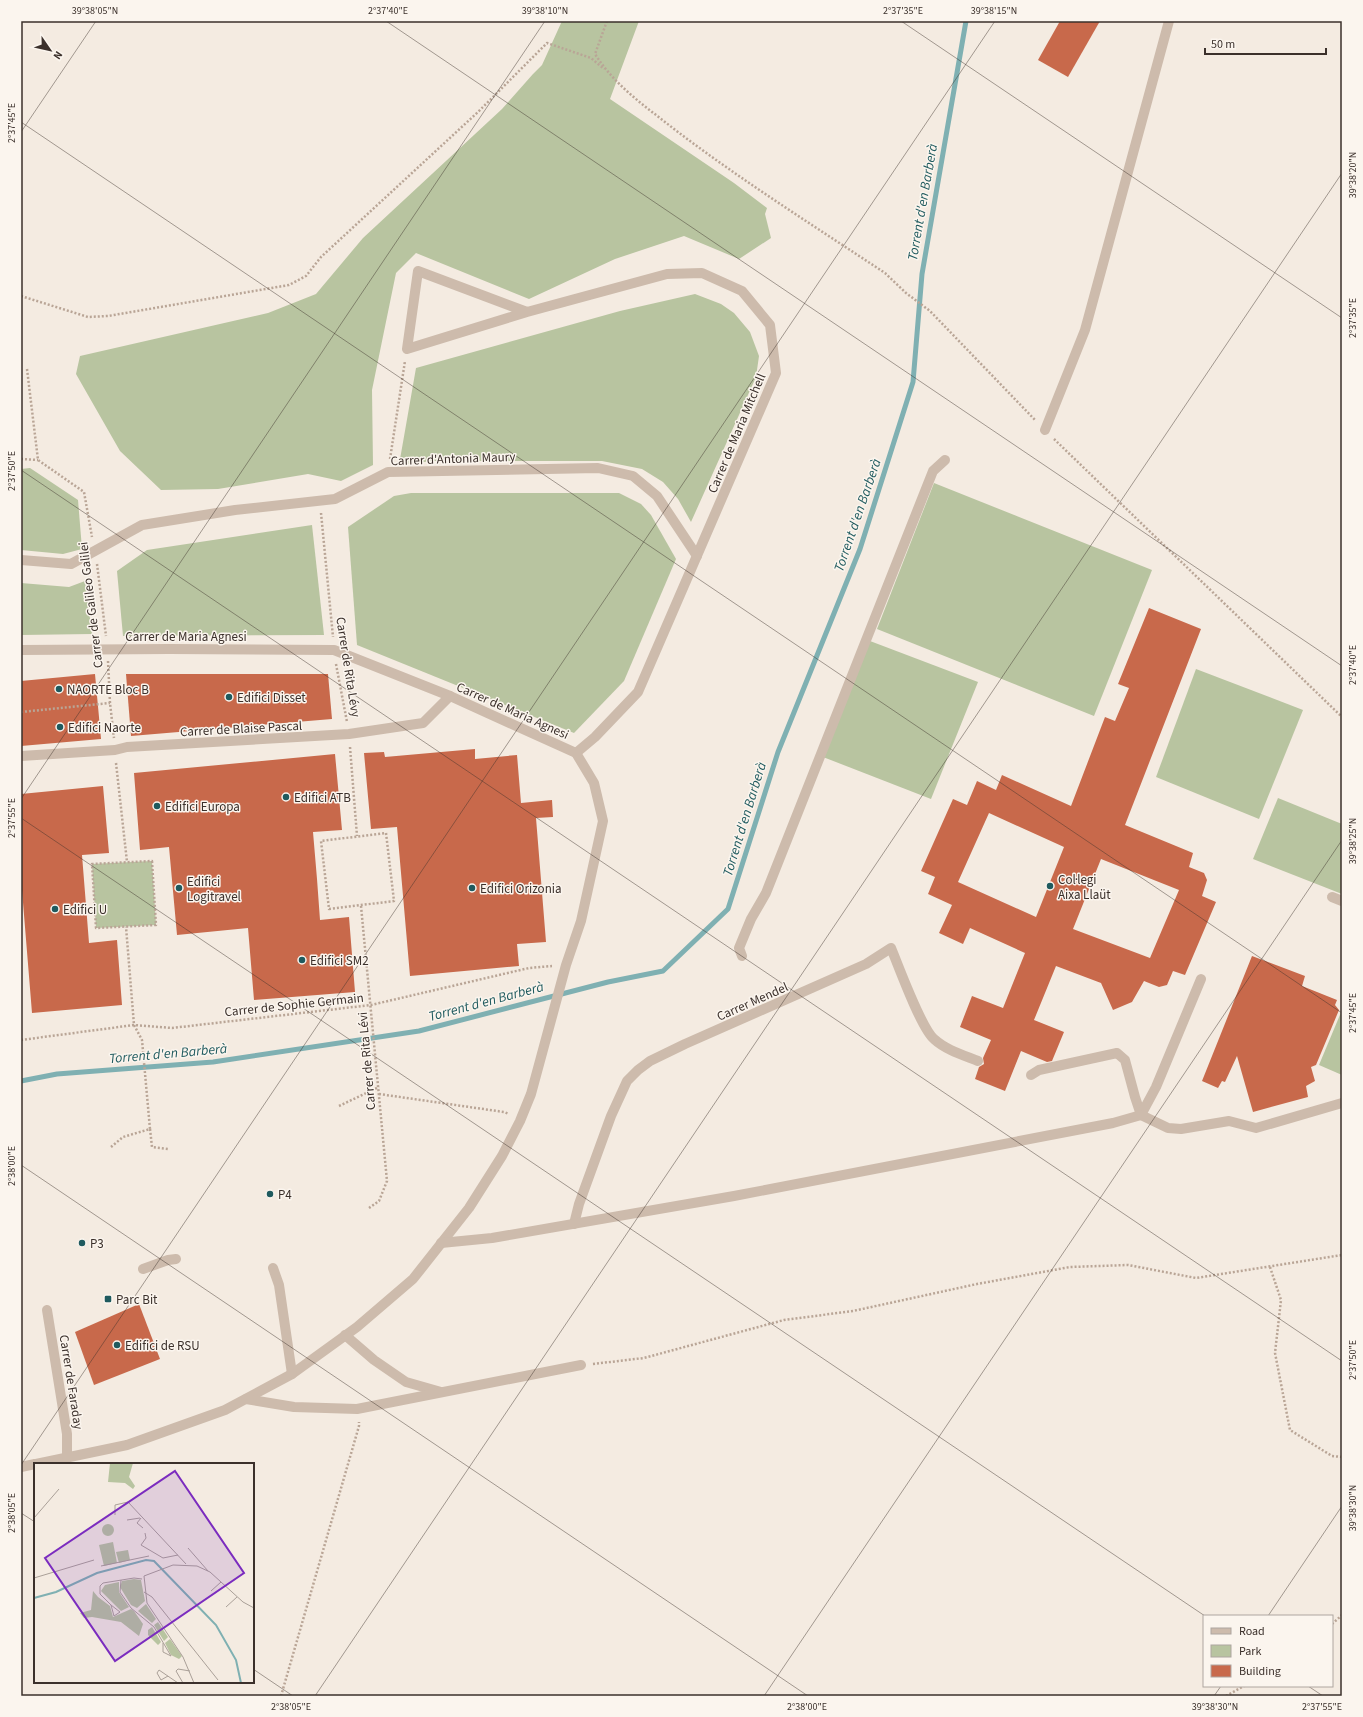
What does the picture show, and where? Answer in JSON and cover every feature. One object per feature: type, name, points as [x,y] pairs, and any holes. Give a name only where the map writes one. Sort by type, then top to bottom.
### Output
[{"type":"street","points":[[1045,430],[1085,330],[1169,21]]},
{"type":"street","points":[[407,349],[418,271],[527,312]]},
{"type":"street","name":"Carrer de Maria Mitchell","points":[[407,349],[527,312],[666,274],[702,273],[742,291],[770,325],[776,373],[638,692],[595,737],[576,753]]},
{"type":"street","points":[[742,956],[739,948],[777,864],[933,471],[945,460]]},
{"type":"street","name":"Carrer d'Antonia Maury","points":[[21,560],[71,564],[142,525],[235,510],[335,499],[388,472],[598,468],[633,476],[657,496],[697,556]]},
{"type":"street","name":"Carrer de Maria Agnesi","points":[[21,650],[334,650],[450,696],[576,753],[594,783],[603,821],[581,921],[566,965],[564,978],[531,1094],[520,1121],[502,1156],[469,1208],[441,1244]]},
{"type":"street","name":"Carrer de Blaise Pascal","points":[[21,756],[349,734],[423,723],[450,696]]},
{"type":"street","points":[[1332,897],[1342,901]]},
{"type":"street","name":"Carrer Mendel","points":[[574,1224],[579,1204],[611,1116],[627,1080],[638,1070],[650,1061],[685,1044],[866,964],[891,948],[923,1022],[933,1039],[950,1049],[978,1061]]},
{"type":"street","points":[[1141,1115],[1156,1087],[1201,978]]},
{"type":"street","points":[[1031,1075],[1038,1070],[1117,1053],[1126,1060],[1141,1115]]},
{"type":"street","points":[[40,1463],[128,1445],[225,1410],[292,1374],[357,1327],[413,1278],[441,1244],[492,1238],[734,1196],[1113,1123],[1141,1115],[1168,1128],[1181,1129],[1229,1121],[1256,1128],[1342,1103]]},
{"type":"street","points":[[143,1269],[168,1260],[176,1259]]},
{"type":"street","points":[[273,1268],[279,1285],[292,1374]]},
{"type":"street","name":"Carrer de Faraday","points":[[47,1310],[67,1434],[67,1458]]},
{"type":"street","points":[[345,1335],[374,1360],[406,1382],[442,1393]]},
{"type":"street","points":[[246,1399],[294,1407],[357,1409],[581,1366]]},
{"type":"street","points":[[21,1467],[34,1464]]},
{"type":"path","points":[[605,70],[595,54],[607,21]]},
{"type":"path","points":[[21,296],[88,317],[108,316],[289,285],[306,276],[321,257],[478,112],[547,43],[591,58],[630,95],[703,151],[885,273],[906,293],[930,311],[1045,430],[1342,717]]},
{"type":"path","points":[[388,472],[407,349]]},
{"type":"path","points":[[21,459],[38,460],[27,369]]},
{"type":"path","name":"Carrer de Galileo Galilei","points":[[38,460],[84,492],[95,551],[108,649],[110,703],[127,862]]},
{"type":"path","name":"Carrer de Rita Lévy","points":[[320,501],[334,650],[349,734],[356,836]]},
{"type":"path","points":[[21,712],[110,703]]},
{"type":"path","points":[[386,833],[394,901],[329,909],[321,841],[356,836],[386,833]]},
{"type":"path","points":[[152,861],[156,925],[96,928],[92,864],[127,862],[152,861]]},
{"type":"path","name":"Carrer de Rita Lévi","points":[[361,906],[387,1181],[379,1201],[369,1208]]},
{"type":"path","points":[[126,926],[134,1026],[142,1040],[152,1147],[168,1150]]},
{"type":"path","name":"Carrer de Sophie Germain","points":[[21,1040],[134,1026],[172,1028],[371,1005],[529,968],[566,965]]},
{"type":"path","points":[[339,1106],[378,1087]]},
{"type":"path","points":[[379,1094],[504,1112],[520,1121]]},
{"type":"path","points":[[111,1147],[122,1137],[150,1129]]},
{"type":"path","points":[[581,1366],[644,1358],[784,1320],[853,1310],[977,1284],[1070,1267],[1128,1264],[1196,1278],[1342,1255]]},
{"type":"path","points":[[1270,1267],[1281,1300],[1275,1353],[1290,1430],[1332,1456],[1342,1457]]},
{"type":"path","points":[[281,1696],[359,1426],[357,1409]]},
{"type":"path","points":[[1333,1623],[1342,1615]]},
{"type":"path","points":[[1226,1696],[1242,1687]]},
{"type":"green space","points":[[562,21],[639,21],[610,99],[734,183],[767,208],[765,214],[771,238],[739,259],[684,236],[615,259],[529,299],[416,253],[396,273],[372,390],[373,465],[341,481],[308,474],[218,489],[161,490],[120,451],[76,374],[80,356],[268,313],[316,294],[363,238],[502,109],[542,65]]},
{"type":"green space","points":[[695,294],[721,304],[734,313],[750,332],[759,356],[756,377],[691,522],[678,499],[663,482],[642,469],[602,461],[432,461],[399,465],[416,368],[620,311]]},
{"type":"green space","points":[[30,468],[78,500],[82,549],[63,554],[21,550],[21,469]]},
{"type":"green space","points":[[934,483],[1152,570],[1094,716],[877,629]]},
{"type":"green space","points":[[411,493],[619,493],[641,504],[651,515],[676,559],[624,681],[574,733],[357,645],[348,527],[394,496]]},
{"type":"green space","points":[[312,525],[324,635],[123,636],[117,571],[147,550]]},
{"type":"green space","points":[[85,581],[92,634],[21,635],[21,583],[69,587]]},
{"type":"green space","points":[[870,641],[978,682],[931,799],[823,757]]},
{"type":"green space","points":[[1196,669],[1303,710],[1259,819],[1156,777]]},
{"type":"green space","points":[[1278,798],[1342,824],[1342,894],[1253,859]]},
{"type":"green space","points":[[152,861],[156,925],[96,928],[92,864]]},
{"type":"green space","points":[[1342,1010],[1342,1075],[1319,1065]]},
{"type":"building","points":[[1060,21],[1100,21],[1068,77],[1038,60]]},
{"type":"building","points":[[1149,608],[1201,629],[1125,825],[1193,853],[1189,867],[1204,873],[1207,880],[1202,896],[1216,902],[1185,975],[1173,971],[1167,985],[1159,987],[1144,981],[1132,1002],[1113,1010],[1101,983],[1056,966],[1034,1020],[1064,1032],[1052,1061],[1047,1062],[1021,1051],[1005,1091],[975,1079],[979,1067],[984,1064],[983,1058],[991,1040],[960,1027],[972,996],[1003,1008],[1025,953],[970,928],[963,944],[939,933],[952,905],[928,894],[935,877],[921,871],[953,799],[967,805],[977,781],[996,790],[1002,775],[1071,806],[1105,717],[1115,721],[1129,688],[1118,684]],"holes":[[[989,813],[1064,847],[1036,917],[958,882]],[[1101,859],[1179,890],[1150,958],[1073,929]]]},
{"type":"building","points":[[95,674],[101,739],[21,746],[21,681]]},
{"type":"building","name":"Edifici Disset","points":[[126,674],[328,674],[332,719],[131,736]]},
{"type":"building","name":"Edifici Orizonia","points":[[475,749],[475,759],[517,755],[521,803],[552,800],[553,817],[536,818],[546,942],[517,944],[519,966],[410,976],[397,827],[371,829],[364,753],[384,752],[385,757]]},
{"type":"building","points":[[335,754],[342,830],[313,832],[320,920],[349,917],[355,992],[254,1000],[248,928],[177,935],[169,847],[140,850],[134,773]]},
{"type":"building","name":"Edifici U","points":[[103,786],[109,853],[82,855],[89,943],[117,940],[122,1005],[32,1013],[21,878],[21,794]]},
{"type":"building","points":[[1252,956],[1305,976],[1302,986],[1337,1000],[1335,1005],[1339,1010],[1316,1065],[1311,1067],[1315,1081],[1306,1086],[1308,1097],[1253,1112],[1237,1056],[1225,1082],[1222,1081],[1218,1088],[1202,1081]]},
{"type":"building","name":"Edifici de RSU","points":[[139,1304],[160,1359],[94,1385],[75,1332]]},
{"type":"waterway","name":"Torrent d'en Barberà","points":[[21,1081],[57,1074],[213,1062],[419,1031],[608,982],[663,971],[728,909],[778,752],[860,549],[913,382],[922,274],[966,21]]},
{"type":"place","name":"NAORTE Bloc B","points":[[59,689]]},
{"type":"place","name":"Edifici Disset","points":[[229,697]]},
{"type":"place","name":"Edifici Naorte","points":[[60,727]]},
{"type":"place","name":"Edifici ATB","points":[[286,797]]},
{"type":"place","name":"Edifici Europa","points":[[157,806]]},
{"type":"place","name":"Col·legi Aixa Llaüt","points":[[1050,886]]},
{"type":"place","name":"Edifici Logitravel","points":[[179,888]]},
{"type":"place","name":"Edifici Orizonia","points":[[472,888]]},
{"type":"place","name":"Edifici U","points":[[55,909]]},
{"type":"place","name":"Edifici SM2","points":[[302,960]]},
{"type":"place","name":"P4","points":[[270,1194]]},
{"type":"place","name":"P3","points":[[82,1243]]},
{"type":"place","name":"Parc Bit","points":[[108,1299]]},
{"type":"place","name":"Edifici de RSU","points":[[117,1345]]}]
